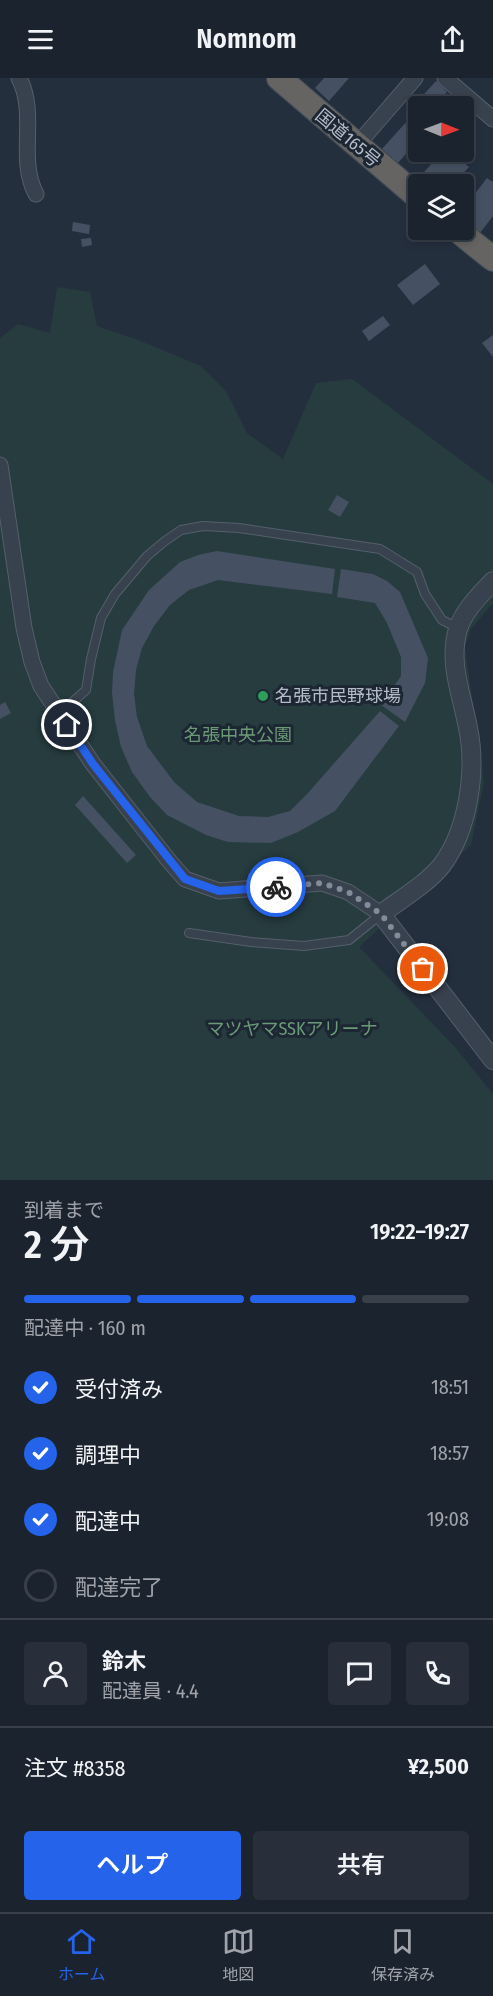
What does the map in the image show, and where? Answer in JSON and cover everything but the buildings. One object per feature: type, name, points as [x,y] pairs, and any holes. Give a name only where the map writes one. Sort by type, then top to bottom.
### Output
[{"type":"highway","name":"国道165号","points":[[279,78],[408,188]]},
{"type":"highway","points":[[469,240],[493,260]]},
{"type":"street","points":[[19,78],[26,106],[28,175],[36,194]]},
{"type":"street","points":[[357,145],[415,78]]},
{"type":"street","points":[[445,78],[493,118]]},
{"type":"street","points":[[0,465],[24,628],[32,662],[41,686],[93,764],[170,862],[185,879],[219,891],[322,883],[348,892],[381,914],[493,1060]]},
{"type":"street","points":[[381,914],[440,867],[458,840],[468,798],[470,755],[469,730],[454,659],[458,628],[468,609],[493,581]]},
{"type":"lane","points":[[69,705],[86,690],[101,618],[115,594],[147,556],[181,530],[218,525],[380,549],[417,572],[425,594],[442,620],[458,628]]},
{"type":"lane","points":[[189,933],[251,942],[304,946],[349,940],[381,914]]},
{"type":"green space","name":"名張中央公園","points":[[57,287],[90,292],[97,326],[201,366],[226,391],[247,433],[283,459],[316,383],[352,379],[493,484],[493,603],[471,629],[465,647],[484,782],[471,845],[359,947],[454,1046],[493,1094],[493,1180],[0,1180],[0,338],[18,324],[50,333]]},
{"type":"way so far","points":[[276,887],[322,883],[348,892],[381,914],[423,969]]},
{"type":"place","name":"名張市民野球場","points":[[263,696]]},
{"type":"route","points":[[67,725],[93,764],[185,879],[219,891],[276,887]]},
{"type":"park label","name":"マツヤマSSKアリーナ","points":[[292,1029]]}]
